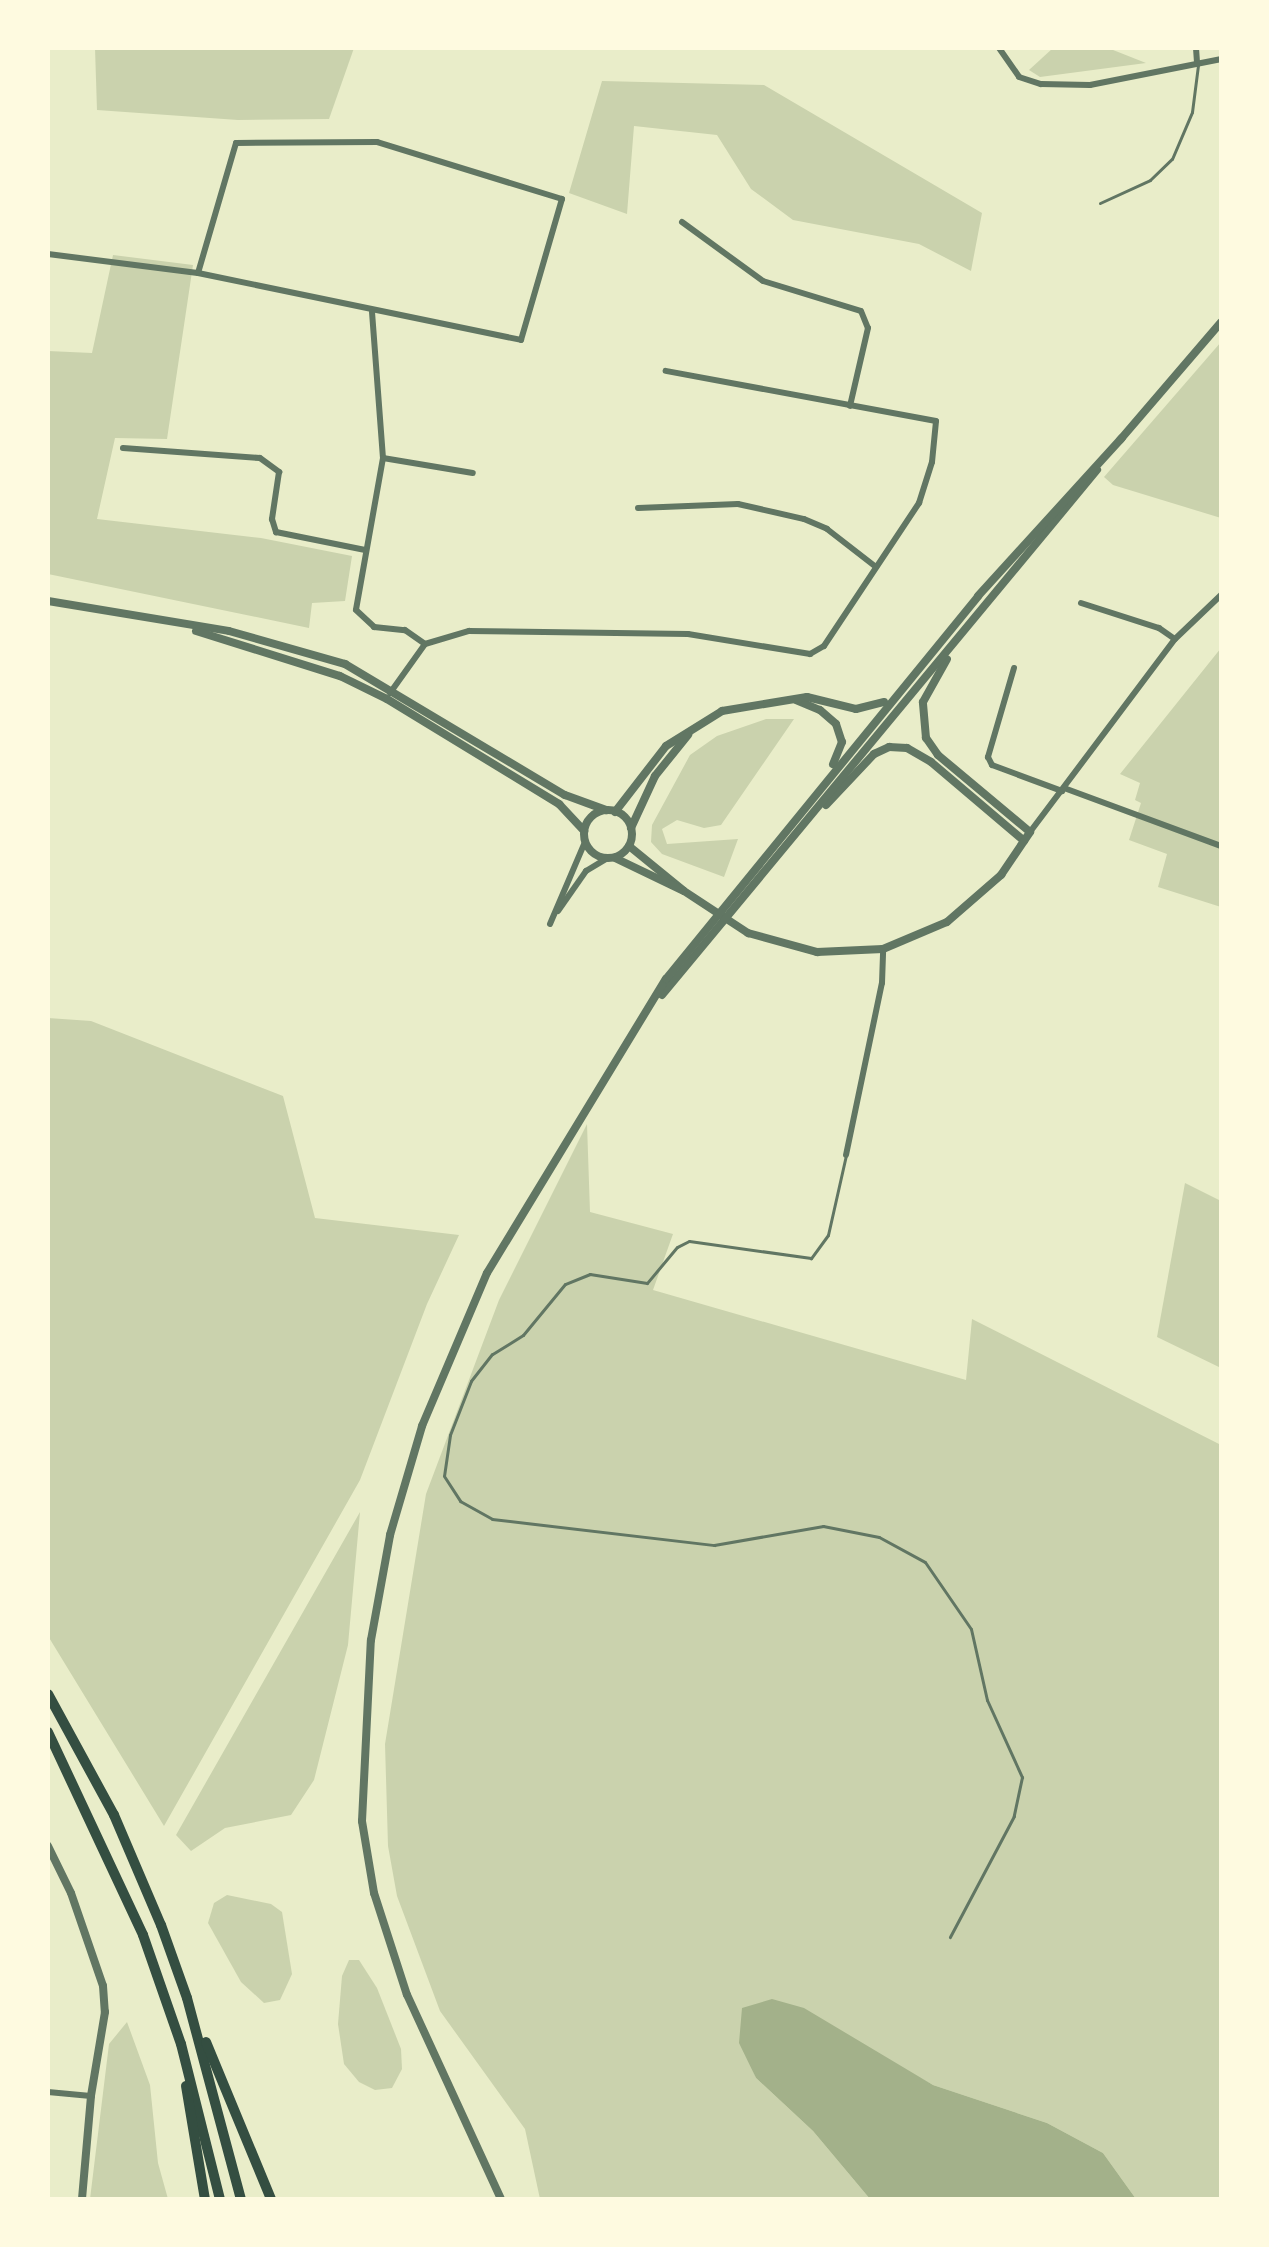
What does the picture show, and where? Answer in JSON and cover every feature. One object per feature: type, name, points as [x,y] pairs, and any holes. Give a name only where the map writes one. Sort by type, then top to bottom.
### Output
[{"type":"highway","points":[[48,1694],[114,1815],[271,2199]]},
{"type":"highway","points":[[48,1732],[122,1881],[181,2044],[220,2199]]},
{"type":"highway","points":[[187,1998],[241,2199]]},
{"type":"highway","points":[[181,2044],[205,2199]]},
{"type":"street","points":[[999,48],[1019,77],[1041,84],[1090,85],[1221,59]]},
{"type":"street","points":[[1196,48],[1197,63]]},
{"type":"street","points":[[48,254],[198,273],[327,297],[372,312],[521,340],[562,199],[377,142],[236,143],[198,273]]},
{"type":"street","points":[[682,222],[763,281],[849,303],[861,311],[868,328],[850,406]]},
{"type":"street","points":[[372,312],[383,458],[356,610],[374,627],[405,630],[425,644]]},
{"type":"street","points":[[801,827],[1221,322]]},
{"type":"street","points":[[387,699],[425,644],[469,631],[688,634],[810,654],[824,646],[919,503],[932,462],[936,421],[666,371]]},
{"type":"street","points":[[794,817],[1052,509],[1122,438]]},
{"type":"street","points":[[123,448],[260,458],[279,472],[272,519],[276,532],[365,550]]},
{"type":"street","points":[[383,458],[473,473]]},
{"type":"street","points":[[638,508],[738,504],[804,519],[827,529],[876,567]]},
{"type":"street","points":[[629,846],[684,891],[748,933],[777,944],[855,954],[914,939],[969,906],[1001,875],[1175,639],[1221,595]]},
{"type":"street","points":[[48,601],[188,628],[340,676],[387,699],[559,804],[584,831]]},
{"type":"street","points":[[1081,603],[1159,628],[1175,639]]},
{"type":"street","points":[[980,612],[926,693],[921,721],[938,755],[1030,832]]},
{"type":"street","points":[[188,628],[229,631],[345,664],[392,689],[528,774],[611,811],[631,829]]},
{"type":"street","points":[[1014,668],[988,757],[992,765],[1221,846]]},
{"type":"street","points":[[629,846],[586,871],[550,924],[585,842],[584,831],[588,821],[611,811],[666,746],[697,725],[737,706],[807,697],[872,709],[914,674]]},
{"type":"street","points":[[501,2199],[407,1995],[374,1893],[362,1821],[371,1640],[394,1521],[422,1426],[452,1349],[540,1179],[636,1026],[835,762],[842,742],[830,717],[791,699]]},
{"type":"street","points":[[629,846],[631,829],[655,776],[697,725]]},
{"type":"street","points":[[741,889],[874,754],[898,747],[931,762],[1024,841]]},
{"type":"street","points":[[585,842],[610,858],[684,891]]},
{"type":"street","points":[[846,1155],[882,983],[883,949]]},
{"type":"street","points":[[48,1846],[71,1893],[103,1986],[102,2038],[91,2096],[82,2199]]},
{"type":"street","points":[[48,2092],[91,2096]]},
{"type":"lane","points":[[1100,203],[1150,180],[1172,159],[1192,112],[1197,63]]},
{"type":"lane","points":[[846,1155],[828,1235],[811,1258],[689,1241],[677,1247],[660,1273],[647,1283],[590,1274],[565,1284],[523,1335],[492,1354],[471,1381],[450,1435],[444,1476],[460,1501],[492,1519],[714,1545],[823,1526],[879,1537],[925,1562],[971,1629],[987,1700],[1022,1777],[1014,1816],[950,1937]]},
{"type":"shaded area","points":[[95,48],[354,48],[329,119],[238,120],[97,110]]},
{"type":"shaded area","points":[[1053,48],[1108,48],[1146,63],[1040,77],[1029,70]]},
{"type":"shaded area","points":[[602,81],[764,85],[982,213],[971,271],[919,244],[793,220],[751,189],[717,135],[634,126],[627,214],[569,193]]},
{"type":"shaded area","points":[[113,255],[193,265],[167,439],[115,438],[97,519],[261,538],[352,556],[345,601],[312,603],[309,628],[48,574],[48,351],[92,353]]},
{"type":"shaded area","points":[[1221,342],[1221,518],[1113,485],[1104,477]]},
{"type":"shaded area","points":[[1221,648],[1221,907],[1158,887],[1167,854],[1129,840],[1141,803],[1135,800],[1140,783],[1120,774]]},
{"type":"shaded area","points":[[766,719],[794,719],[721,825],[704,828],[677,820],[662,829],[667,844],[738,839],[724,877],[662,854],[651,842],[652,825],[690,755],[717,736]]},
{"type":"shaded area","points":[[48,1018],[91,1021],[283,1096],[315,1218],[459,1235],[427,1304],[360,1480],[164,1826],[48,1636]]},
{"type":"shaded area","points":[[587,1124],[590,1212],[673,1234],[653,1290],[966,1380],[972,1319],[1221,1445],[1221,2199],[1136,2199],[1103,2153],[1047,2123],[933,2085],[885,2059],[749,2061],[756,2078],[813,2131],[870,2199],[540,2199],[525,2129],[440,2011],[397,1896],[388,1846],[385,1744],[426,1494],[499,1300]]},
{"type":"shaded area","points":[[1185,1183],[1221,1201],[1221,1368],[1157,1337]]},
{"type":"shaded area","points":[[360,1512],[348,1645],[314,1780],[291,1815],[225,1828],[191,1851],[176,1835]]},
{"type":"shaded area","points":[[227,1895],[271,1904],[282,1912],[292,1974],[280,2000],[264,2003],[241,1982],[208,1923],[214,1903]]},
{"type":"shaded area","points":[[349,1960],[359,1960],[377,1988],[401,2049],[402,2069],[392,2088],[375,2090],[359,2082],[344,2064],[338,2024],[342,1976]]},
{"type":"shaded area","points":[[772,1999],[804,2008],[933,2085],[1047,2123],[1103,2153],[1136,2199],[870,2199],[813,2131],[756,2078],[739,2043],[742,2008]]},
{"type":"shaded area","points":[[127,2022],[150,2085],[158,2163],[168,2199],[90,2199],[109,2044]]}]
